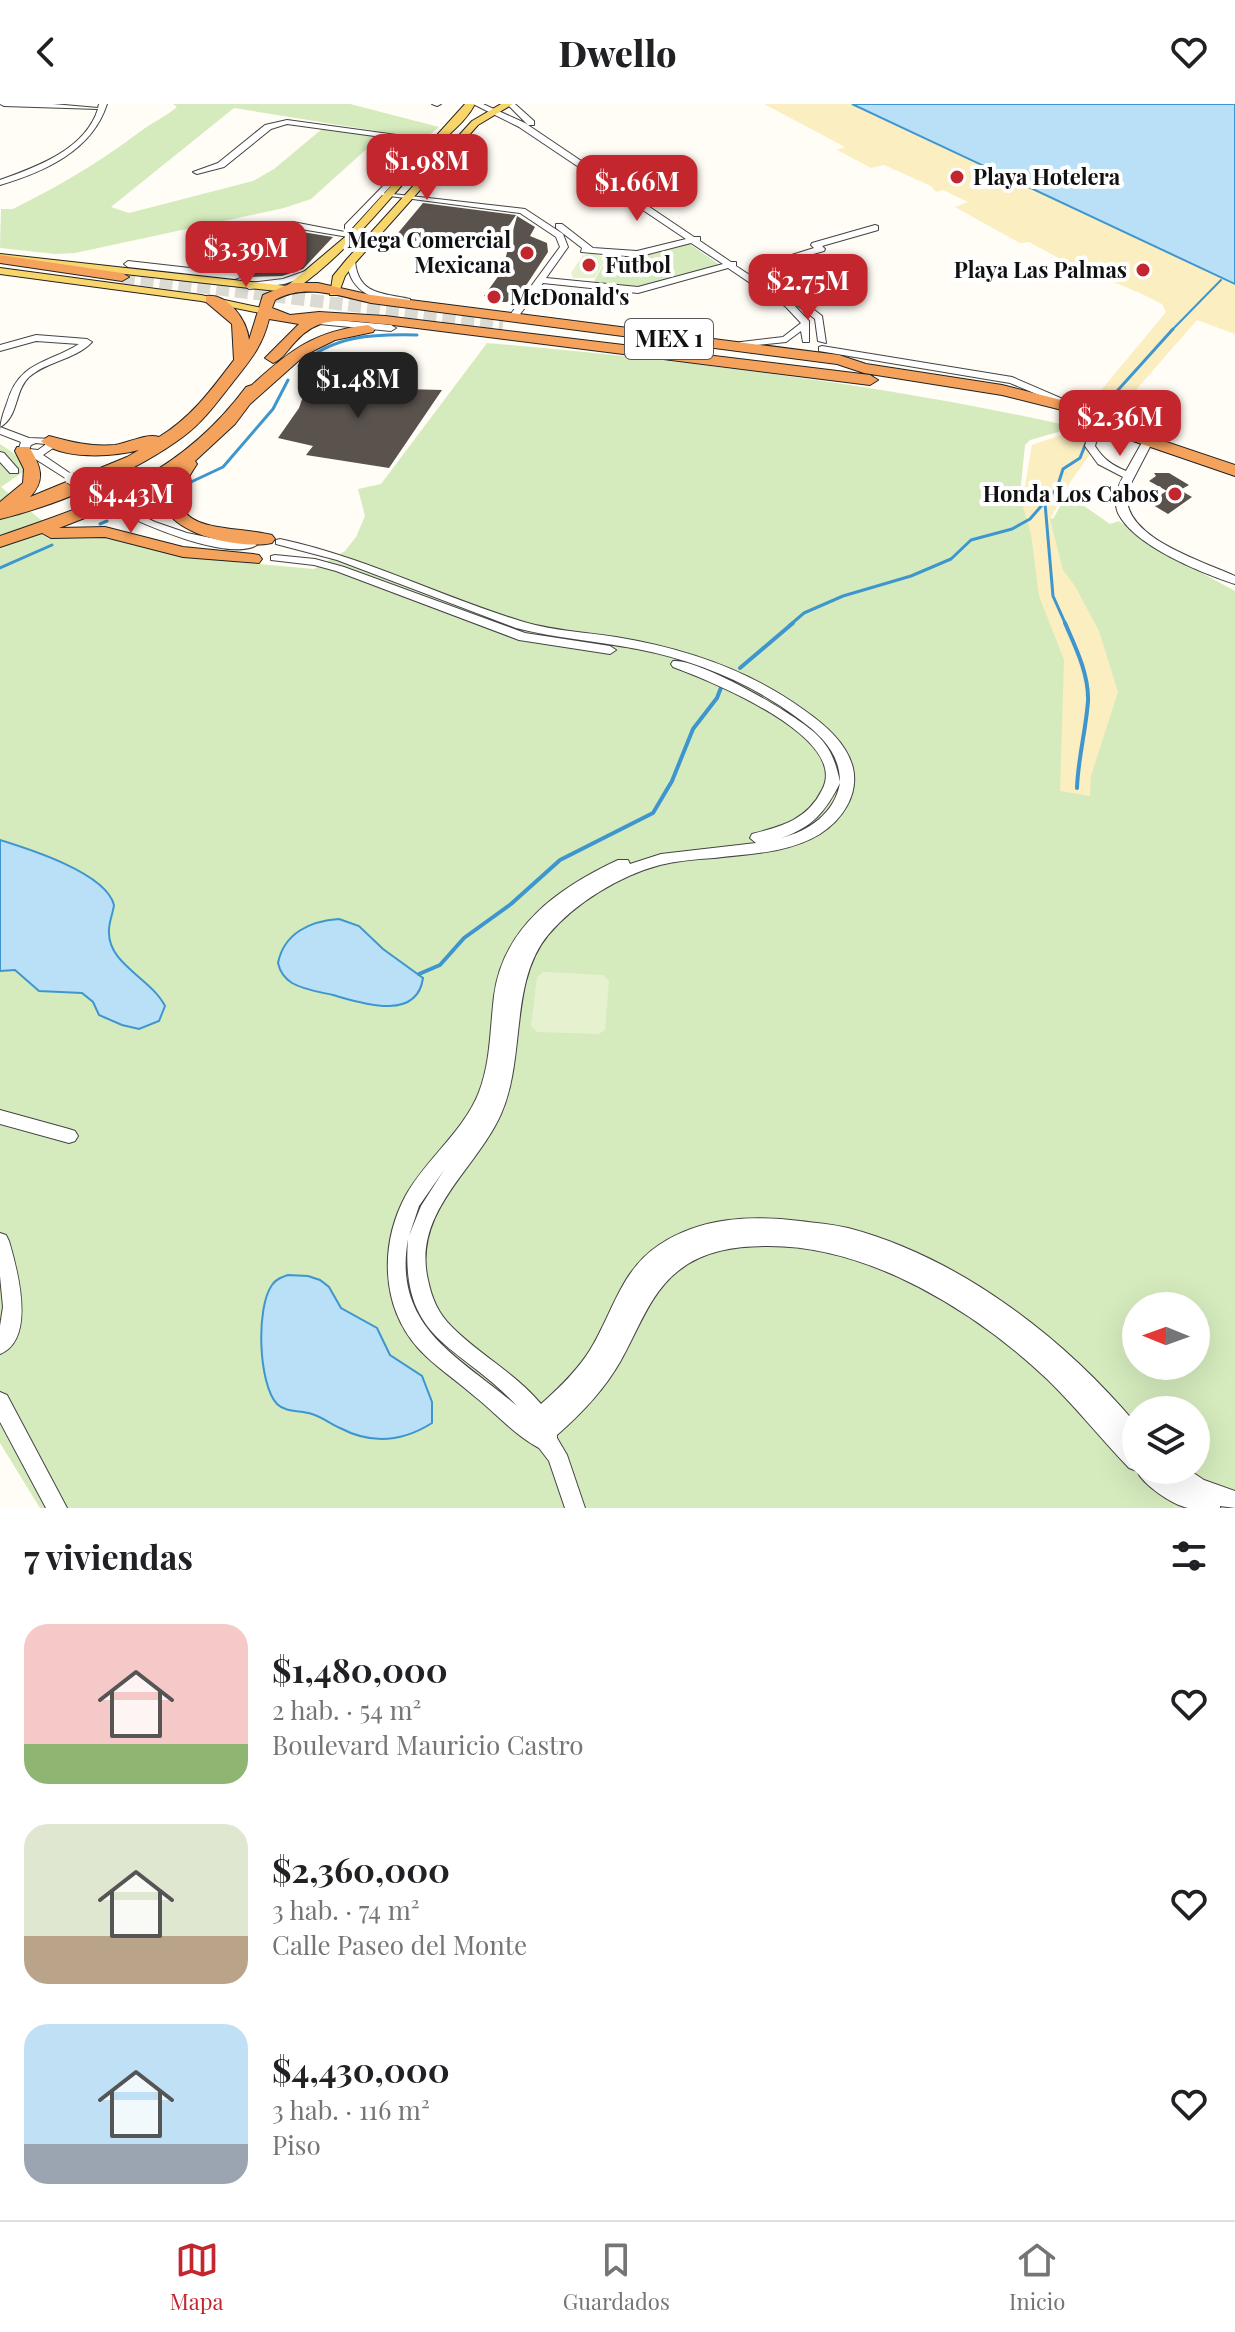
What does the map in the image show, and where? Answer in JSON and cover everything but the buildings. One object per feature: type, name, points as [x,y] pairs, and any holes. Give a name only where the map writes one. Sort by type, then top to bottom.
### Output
[{"type":"highway","points":[[0,258],[123,274]]},
{"type":"highway","points":[[0,270],[123,274]]},
{"type":"highway","points":[[0,511],[95,479],[133,461],[179,432],[215,395],[258,336],[268,298],[289,288],[317,287],[334,293],[336,305],[281,347],[231,421],[183,471],[172,498],[178,515],[187,523],[260,548]]},
{"type":"highway","name":"MEX 1","points":[[334,293],[705,352],[1002,390],[1235,462]]},
{"type":"highway","points":[[206,298],[232,313],[242,326],[242,360]]},
{"type":"highway","points":[[246,400],[276,369],[306,345],[340,333],[389,324],[384,314],[386,311],[404,303]]},
{"type":"highway","points":[[265,310],[276,317],[288,319],[316,318]]},
{"type":"highway","name":"MEX 1","points":[[316,318],[705,352]]},
{"type":"highway","points":[[505,323],[859,373]]},
{"type":"highway","points":[[655,334],[705,352]]},
{"type":"highway","name":"MEX 1","points":[[859,373],[1084,414]]},
{"type":"highway","points":[[50,444],[93,451],[142,445],[170,431],[215,395]]},
{"type":"highway","name":"MEX 1","points":[[1107,422],[1235,471]]},
{"type":"highway","points":[[0,545],[124,496],[185,462],[208,444]]},
{"type":"highway","points":[[0,511],[19,498],[31,482],[34,469],[27,449]]},
{"type":"highway","points":[[0,545],[50,533],[86,530],[196,555],[260,548]]},
{"type":"main road","points":[[0,258],[289,288],[318,270],[350,230],[388,194],[428,147],[465,114],[470,104]]},
{"type":"main road","points":[[334,293],[339,276],[351,261],[475,123],[510,104]]},
{"type":"main road","points":[[0,270],[206,298],[265,310]]},
{"type":"main road","points":[[206,298],[216,293],[220,286],[218,283]]},
{"type":"street","points":[[0,181],[52,159],[80,141],[101,115],[98,105],[4,104]]},
{"type":"street","points":[[477,104],[522,125],[624,194],[814,312],[821,322],[822,345]]},
{"type":"street","points":[[510,104],[526,120],[634,192],[696,239]]},
{"type":"street","points":[[197,172],[227,162],[268,127],[283,122],[402,138],[428,147]]},
{"type":"street","points":[[402,138],[410,147],[452,148]]},
{"type":"street","points":[[350,230],[428,147]]},
{"type":"street","points":[[624,194],[634,192]]},
{"type":"street","points":[[388,194],[483,204],[525,212],[590,250]]},
{"type":"street","points":[[123,274],[235,276],[242,273],[290,226],[350,230],[372,238]]},
{"type":"street","points":[[767,264],[821,249],[815,245],[875,228]]},
{"type":"street","points":[[505,323],[542,280],[564,247],[558,230]]},
{"type":"street","points":[[564,247],[637,254],[696,239]]},
{"type":"street","points":[[351,261],[355,284],[368,293],[505,323],[655,334],[749,345],[770,344],[792,335],[806,323]]},
{"type":"street","points":[[542,280],[635,290],[735,264]]},
{"type":"street","points":[[735,264],[789,305],[806,323],[806,340],[1012,380],[1084,414]]},
{"type":"street","points":[[248,286],[284,281],[318,270]]},
{"type":"street","points":[[58,338],[67,344],[67,352]]},
{"type":"street","points":[[0,348],[27,339],[58,338],[87,342],[42,364],[21,380],[11,397],[7,418],[0,427],[70,478],[172,540],[195,548],[260,548],[329,553],[379,578],[523,637],[643,655],[706,674],[742,691],[798,725],[840,770],[826,802],[790,835],[658,852],[620,865],[535,922],[513,954],[506,976],[499,1048],[486,1095],[456,1146],[426,1181],[405,1215],[398,1239],[398,1279],[406,1309],[418,1331],[440,1356],[494,1385]]},
{"type":"street","points":[[1130,476],[1108,469],[1097,459],[1090,446],[1093,430],[1110,408],[1134,399],[1138,403],[1130,410],[1132,413],[1156,418],[1166,425]]},
{"type":"street","points":[[0,439],[27,449],[50,444],[47,455],[51,464]]},
{"type":"street","points":[[1149,439],[1122,492],[1121,504],[1128,523],[1157,544],[1235,580]]},
{"type":"street","points":[[0,455],[14,471]]},
{"type":"street","points":[[260,548],[275,558],[315,562],[379,578]]},
{"type":"street","points":[[260,548],[284,550],[275,558]]},
{"type":"street","points":[[575,1508],[557,1455],[539,1431],[437,1326],[423,1300],[415,1247],[427,1207],[475,1140],[502,1091],[521,966],[540,934],[576,895]]},
{"type":"street","points":[[0,1117],[69,1136]]},
{"type":"street","points":[[539,1431],[594,1360],[630,1287],[648,1265],[681,1240],[720,1228],[763,1225],[849,1236],[899,1255],[936,1274],[1014,1323],[1057,1355],[1122,1424]]},
{"type":"street","points":[[539,1431],[578,1403],[595,1382],[614,1354],[649,1286],[673,1263],[697,1250],[727,1240],[757,1236],[846,1248],[895,1268],[975,1313],[1053,1373],[1122,1446]]},
{"type":"street","points":[[0,1241],[13,1299],[12,1319],[0,1345]]},
{"type":"street","points":[[398,1279],[417,1273]]},
{"type":"street","points":[[0,1402],[57,1508]]},
{"type":"street","points":[[1164,1484],[1210,1508]]},
{"type":"street","points":[[1192,1484],[1235,1501]]},
{"type":"green space","points":[[173,104],[350,104],[439,127],[428,136],[419,138],[234,108],[111,207],[129,213],[253,181],[274,169],[322,129],[381,136],[311,199],[284,208],[75,253],[0,248],[1,209],[13,209],[79,173],[168,114],[177,107]]},
{"type":"green space","points":[[688,243],[720,265],[631,289],[592,285],[608,256],[634,258]]},
{"type":"green space","name":"Futbol","points":[[593,253],[606,258],[595,278],[573,278],[571,273],[583,255]]},
{"type":"green space","points":[[487,343],[705,365],[922,397],[1065,425],[1065,430],[1030,440],[1025,445],[1019,504],[1053,519],[1067,494],[1110,524],[1119,521],[1156,548],[1235,591],[1235,1508],[40,1508],[0,1443],[0,444],[19,457],[26,470],[1,487],[58,534],[105,536],[206,559],[314,569],[345,551],[356,537],[365,516],[358,489],[381,484]]},
{"type":"green space","points":[[543,972],[603,975],[609,981],[605,1030],[599,1034],[537,1032],[531,1026],[537,977]]},
{"type":"sand","points":[[764,104],[852,104],[1235,284],[1235,334],[1197,320],[1101,430],[1096,446],[1071,481],[1050,519],[1063,570],[1099,631],[1118,692],[1091,776],[1090,796],[1060,791],[1064,660],[1039,596],[1031,534],[1022,503],[1032,445],[1082,424],[1089,417],[1098,394],[1166,312],[1162,304],[1142,294],[1062,260],[1029,242],[1020,243],[955,207],[968,202],[943,190],[936,192],[931,186],[884,165],[871,168],[837,150],[845,147]]},
{"type":"water","points":[[852,104],[1235,104],[1235,284]]},
{"type":"water","points":[[0,840],[65,864],[108,893],[114,905],[109,927],[110,942],[122,961],[165,1006],[159,1021],[139,1029],[122,1025],[99,1015],[93,1002],[82,993],[39,991],[15,970],[0,971]]},
{"type":"water","points":[[339,919],[359,926],[383,949],[423,978],[419,992],[399,1005],[372,1005],[307,989],[285,977],[278,963],[292,936],[318,922]]},
{"type":"water","points":[[288,1275],[320,1280],[329,1287],[341,1308],[377,1328],[390,1355],[422,1376],[432,1402],[432,1423],[409,1434],[375,1439],[352,1433],[316,1415],[285,1409],[277,1404],[266,1380],[263,1363],[263,1310],[272,1285]]},
{"type":"waterway","points":[[1171,331],[1221,280]]},
{"type":"waterway","points":[[1101,414],[1109,400],[1173,329]]},
{"type":"waterway","points":[[299,366],[326,348],[354,338],[417,335]]},
{"type":"waterway","points":[[191,482],[223,467],[273,409],[288,380]]},
{"type":"waterway","points":[[790,625],[804,613],[843,596],[911,576],[951,559],[971,540],[1012,529],[1030,519],[1057,488],[1063,469],[1080,458],[1086,443]]},
{"type":"waterway","points":[[145,506],[159,500]]},
{"type":"waterway","points":[[1045,503],[1053,596],[1066,625]]},
{"type":"waterway","points":[[100,524],[107,521]]},
{"type":"waterway","points":[[0,568],[52,545]]},
{"type":"waterway","points":[[740,668],[793,623]]},
{"type":"waterway","points":[[1065,623],[1081,660],[1088,691],[1077,788]]},
{"type":"waterway","points":[[419,974],[440,965],[464,938],[511,904],[560,860],[653,813],[672,781],[693,729],[717,698],[722,685]]},
{"type":"tunnel","points":[[122,277],[503,324]]},
{"type":"place","name":"Playa Hotelera","points":[[957,177]]},
{"type":"place","name":"Mega Comercial Mexicana","points":[[527,253]]},
{"type":"place","name":"Futbol","points":[[589,265]]},
{"type":"place","name":"Playa Las Palmas","points":[[1143,270]]},
{"type":"place","name":"McDonald's","points":[[494,297]]},
{"type":"place","name":"Honda Los Cabos","points":[[1175,494]]}]
